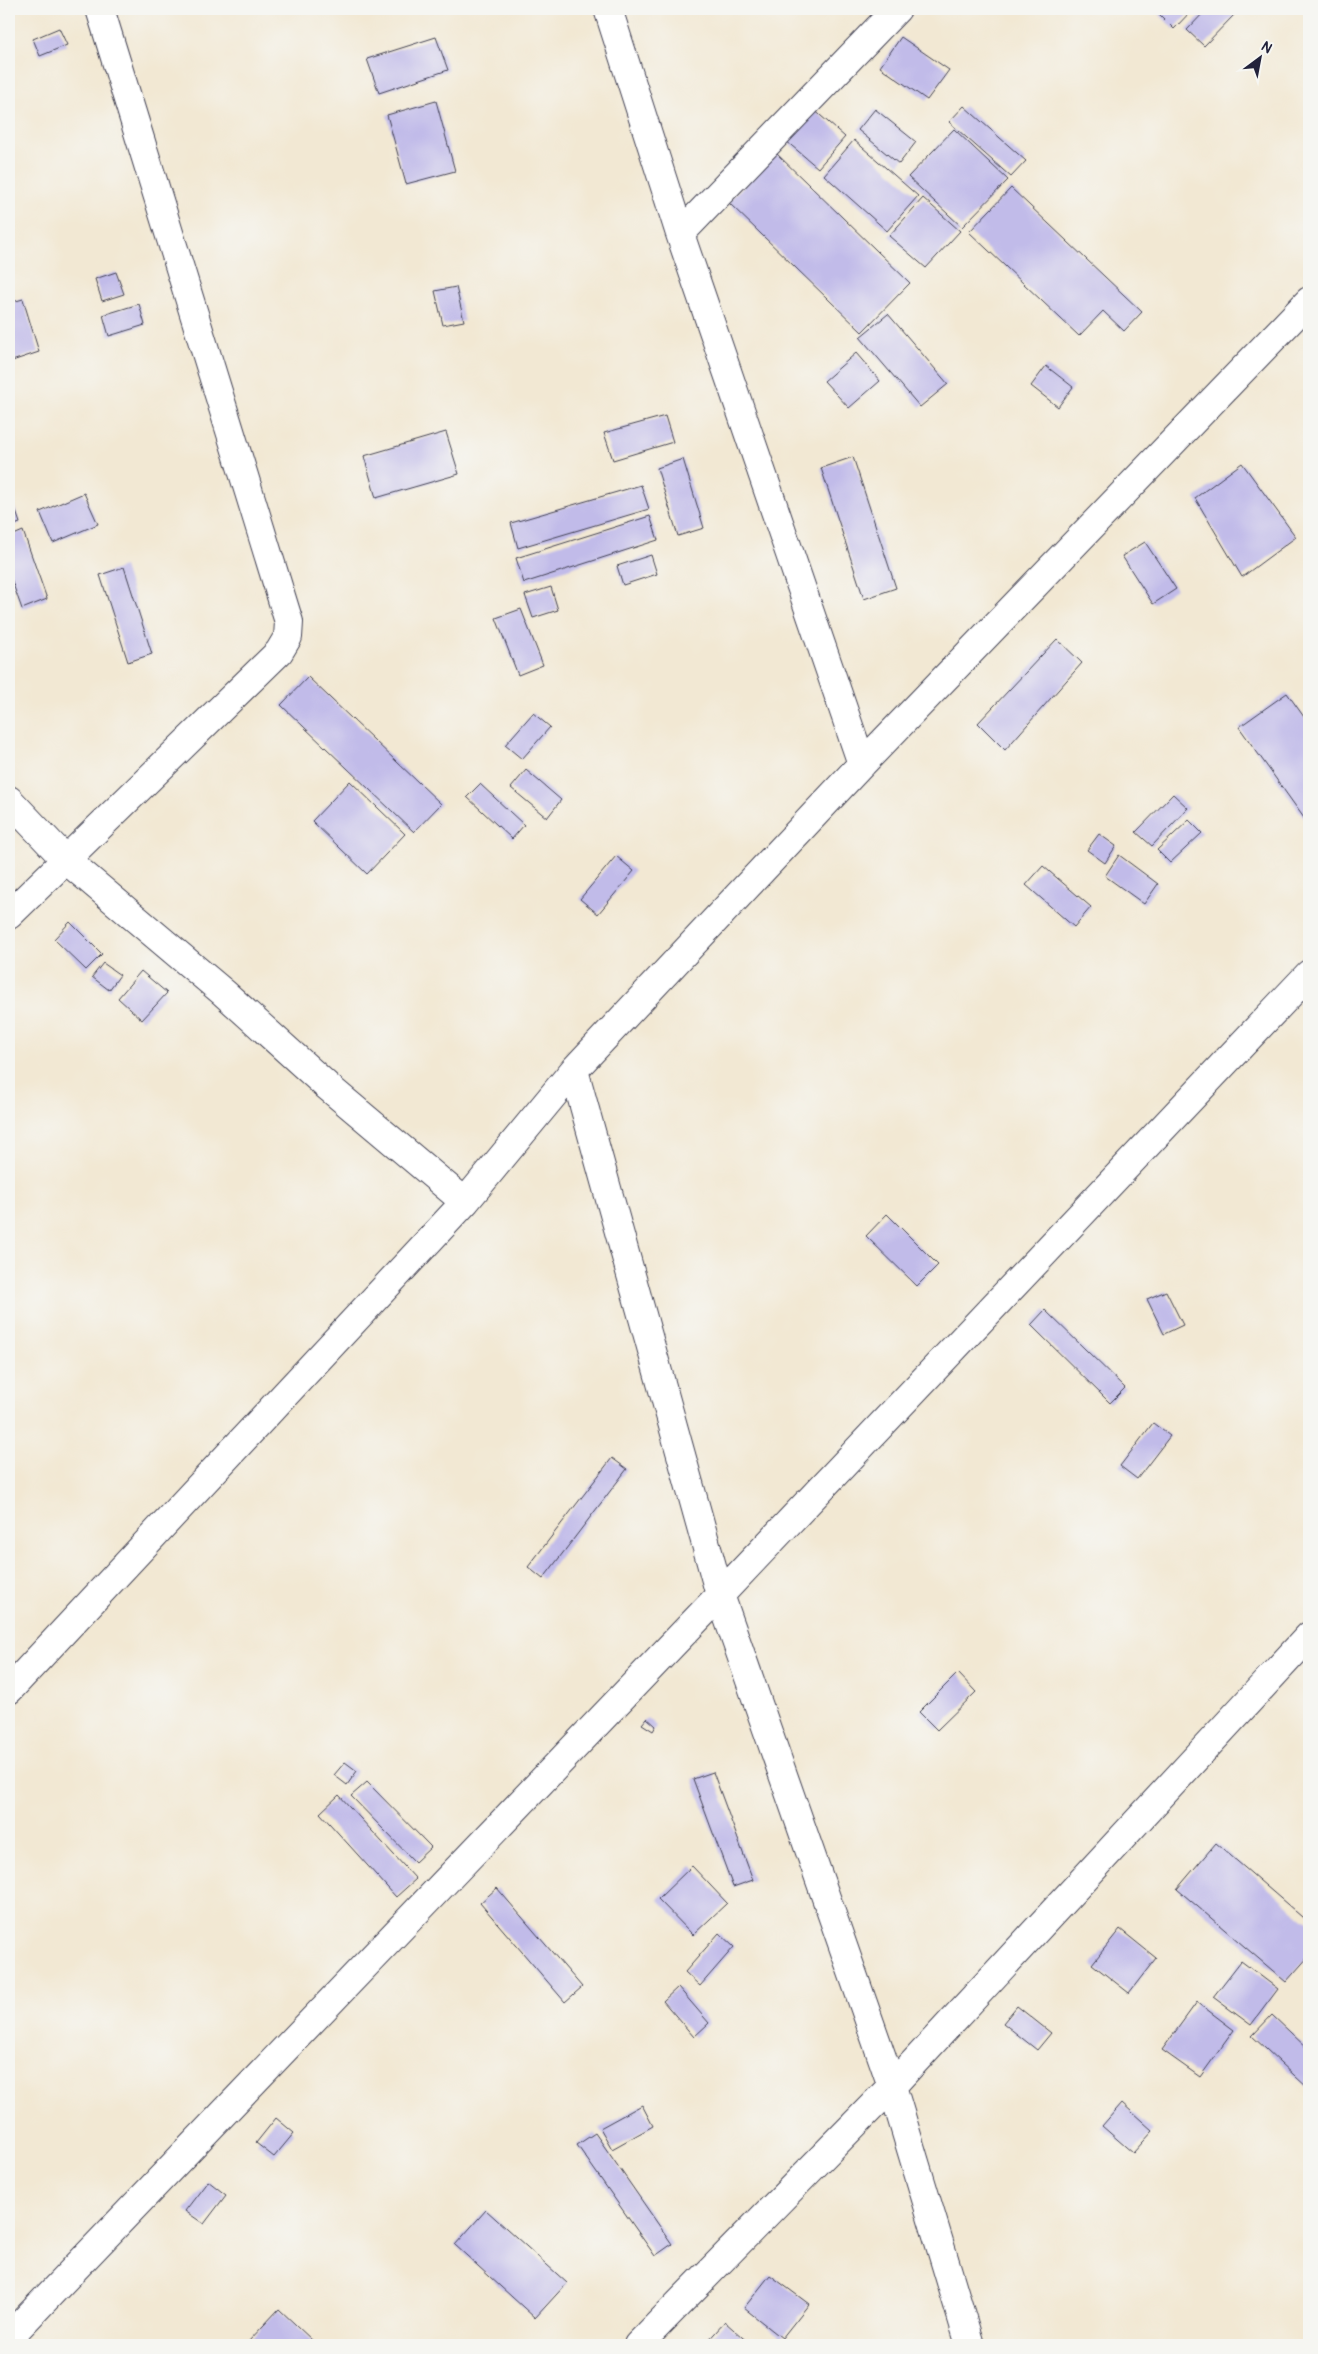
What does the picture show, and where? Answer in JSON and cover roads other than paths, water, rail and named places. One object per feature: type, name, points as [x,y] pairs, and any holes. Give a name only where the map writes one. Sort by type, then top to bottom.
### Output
[{"type":"street","points":[[9,915],[279,652],[288,637],[289,622],[100,9]]},
{"type":"street","points":[[608,9],[680,234],[862,764]]},
{"type":"street","points":[[680,234],[897,9]]},
{"type":"street","points":[[9,1690],[465,1202],[574,1070],[862,764],[1309,301]]},
{"type":"street","points":[[9,800],[65,859],[224,993],[327,1086],[465,1202]]},
{"type":"street","points":[[9,2337],[720,1595],[1309,974]]},
{"type":"street","points":[[574,1070],[720,1595],[892,2086],[970,2345]]},
{"type":"street","points":[[638,2345],[892,2086],[1309,1636]]}]
